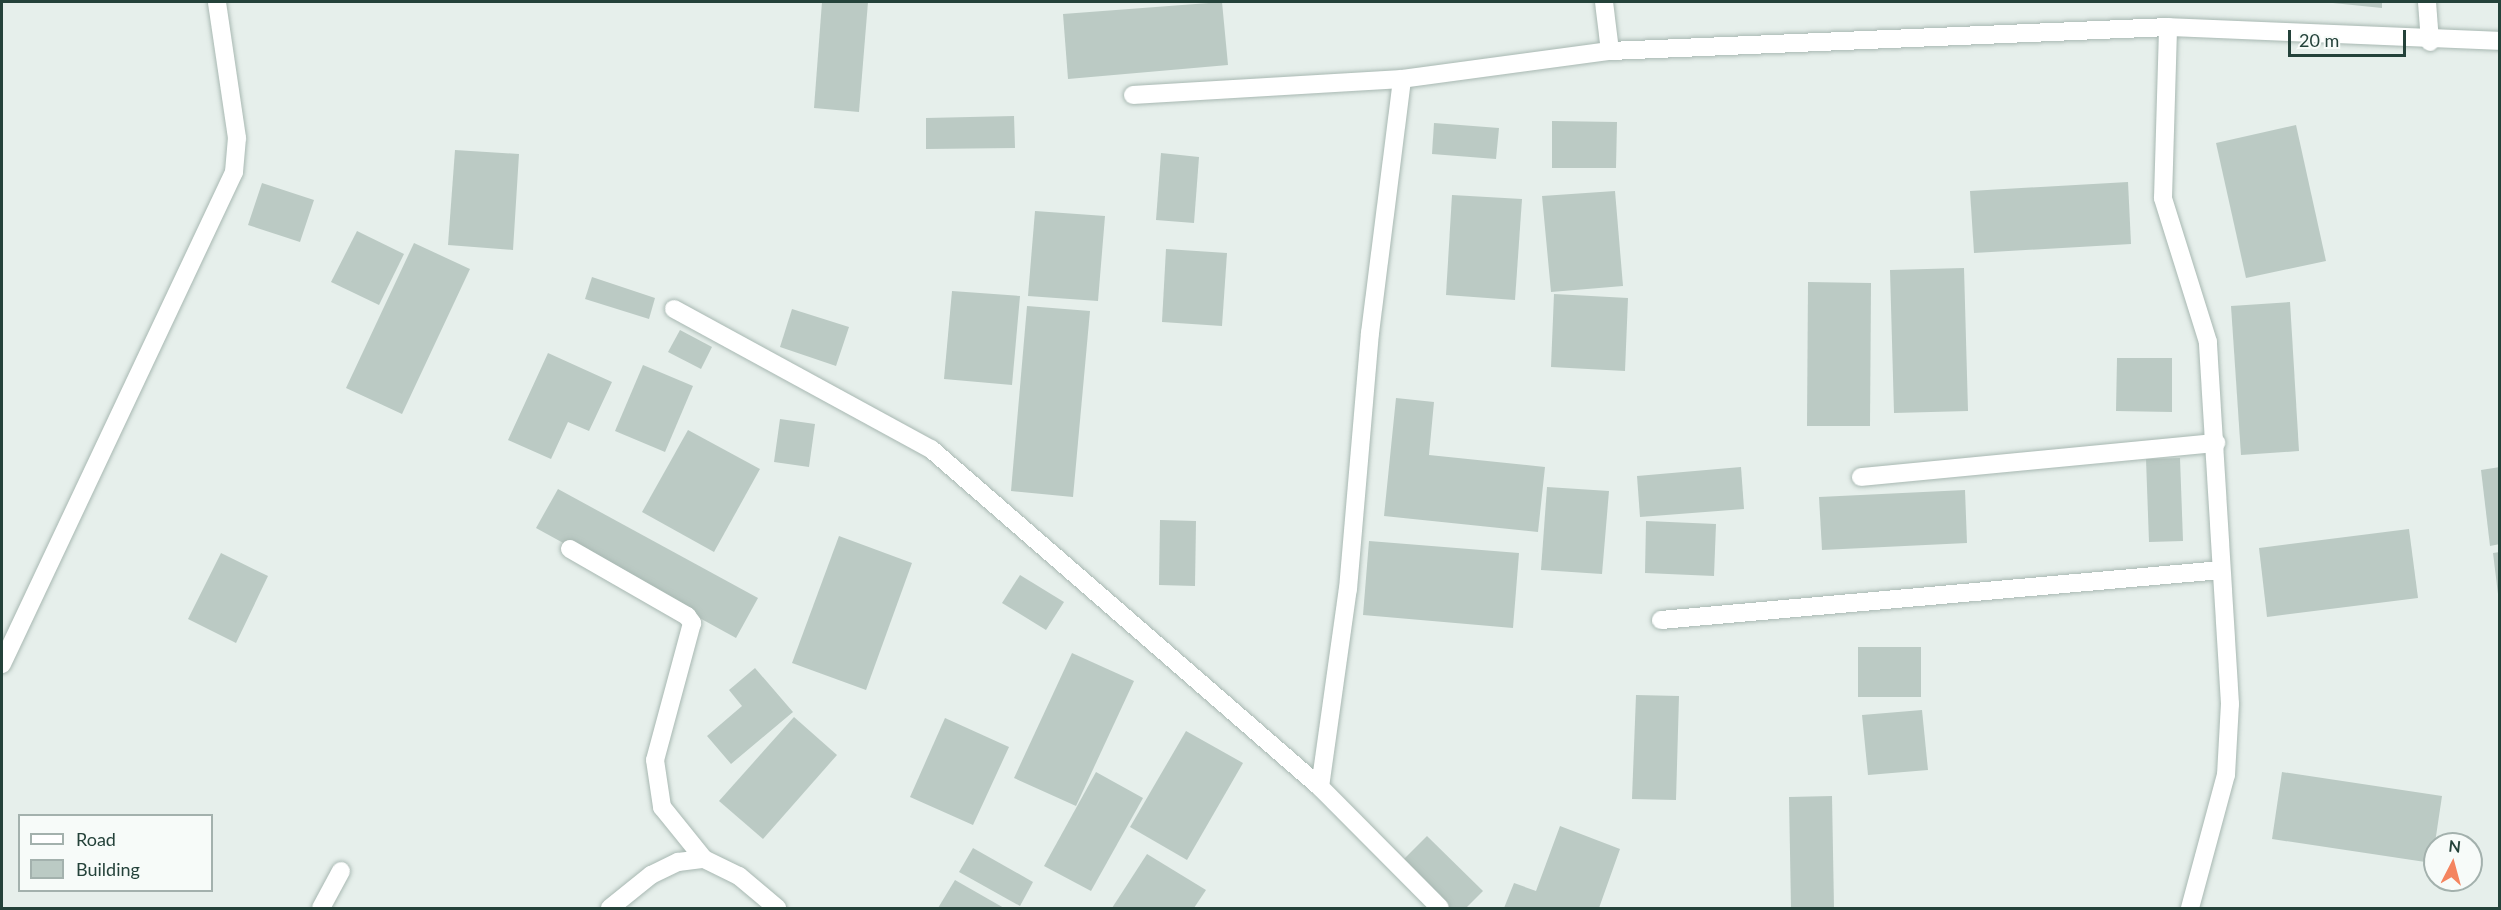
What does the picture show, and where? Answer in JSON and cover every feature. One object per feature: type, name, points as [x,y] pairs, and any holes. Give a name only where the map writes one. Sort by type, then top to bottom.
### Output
[{"type":"street","points":[[2,664],[234,172],[237,138],[217,2]]},
{"type":"street","points":[[1604,2],[1610,51]]},
{"type":"street","points":[[2427,2],[2430,42]]},
{"type":"street","points":[[2168,27],[2163,198],[2208,342],[2216,442],[2221,570],[2230,704],[2226,776],[2190,909]]},
{"type":"street","points":[[1133,95],[1402,79],[1610,51],[2168,27],[2430,42],[2499,41]]},
{"type":"street","points":[[1320,787],[1348,589],[1370,333],[1402,79]]},
{"type":"street","points":[[674,309],[931,449],[1320,787],[1440,909]]},
{"type":"street","points":[[1862,477],[2216,442]]},
{"type":"street","points":[[570,549],[687,616],[692,623],[655,760],[662,807],[704,859],[739,876],[777,909]]},
{"type":"street","points":[[1661,620],[2221,570]]},
{"type":"street","points":[[610,909],[651,875],[678,862],[704,859]]},
{"type":"street","points":[[321,909],[341,870]]},
{"type":"building","points":[[822,2],[868,2],[859,112],[814,108]]},
{"type":"building","points":[[1222,2],[1228,65],[1068,79],[1063,14]]},
{"type":"building","points":[[2323,2],[2382,2],[2382,8]]},
{"type":"building","points":[[1014,116],[1015,148],[926,149],[926,118]]},
{"type":"building","points":[[1552,121],[1617,122],[1616,168],[1552,168]]},
{"type":"building","points":[[1434,123],[1499,128],[1496,159],[1432,154]]},
{"type":"building","points":[[2296,125],[2326,261],[2246,278],[2216,143]]},
{"type":"building","points":[[455,150],[519,154],[513,250],[448,245]]},
{"type":"building","points":[[1161,153],[1199,157],[1194,223],[1156,220]]},
{"type":"building","points":[[2128,182],[2131,244],[1974,253],[1970,191]]},
{"type":"building","points":[[262,183],[314,200],[300,242],[248,225]]},
{"type":"building","points":[[1615,191],[1623,286],[1551,292],[1542,196]]},
{"type":"building","points":[[1452,195],[1522,199],[1515,300],[1446,295]]},
{"type":"building","points":[[1035,211],[1105,216],[1098,301],[1028,296]]},
{"type":"building","points":[[357,231],[404,254],[379,305],[331,282]]},
{"type":"building","points":[[414,243],[470,269],[402,414],[346,388]]},
{"type":"building","points":[[1166,249],[1227,253],[1222,326],[1162,322]]},
{"type":"building","points":[[1964,268],[1968,411],[1894,413],[1890,270]]},
{"type":"building","points":[[592,277],[655,298],[649,319],[585,299]]},
{"type":"building","points":[[1808,282],[1871,283],[1870,426],[1807,426]]},
{"type":"building","points":[[952,291],[1020,296],[1012,385],[944,379]]},
{"type":"building","points":[[1554,294],[1628,298],[1625,371],[1551,367]]},
{"type":"building","points":[[2290,302],[2299,451],[2241,455],[2231,306]]},
{"type":"building","points":[[1027,306],[1090,311],[1073,497],[1011,491]]},
{"type":"building","points":[[792,309],[849,327],[836,366],[780,347]]},
{"type":"building","points":[[680,330],[712,347],[701,369],[668,352]]},
{"type":"building","points":[[548,353],[612,382],[589,431],[568,422],[551,459],[508,440]]},
{"type":"building","points":[[2117,358],[2172,358],[2172,412],[2116,411]]},
{"type":"building","points":[[643,365],[693,386],[665,452],[615,431]]},
{"type":"building","points":[[1396,398],[1434,402],[1429,455],[1545,467],[1538,532],[1384,516]]},
{"type":"building","points":[[780,419],[815,424],[809,467],[774,462]]},
{"type":"building","points":[[688,430],[760,469],[714,552],[642,512]]},
{"type":"building","points":[[2180,458],[2183,541],[2149,542],[2146,459]]},
{"type":"building","points":[[1741,467],[1744,509],[1640,517],[1637,476]]},
{"type":"building","points":[[2500,467],[2500,544],[2490,546],[2481,470]]},
{"type":"building","points":[[1547,487],[1609,491],[1602,574],[1541,570]]},
{"type":"building","points":[[558,489],[758,598],[736,638],[536,528]]},
{"type":"building","points":[[1965,490],[1967,543],[1822,550],[1819,497]]},
{"type":"building","points":[[1160,520],[1196,521],[1195,586],[1159,585]]},
{"type":"building","points":[[1646,521],[1716,524],[1714,576],[1645,573]]},
{"type":"building","points":[[2409,529],[2418,598],[2267,617],[2259,548]]},
{"type":"building","points":[[839,536],[912,563],[866,690],[792,663]]},
{"type":"building","points":[[1369,541],[1519,553],[1513,628],[1363,615]]},
{"type":"building","points":[[2500,552],[2500,594],[2498,594],[2493,553]]},
{"type":"building","points":[[221,553],[268,576],[236,643],[188,619]]},
{"type":"building","points":[[1020,575],[1064,602],[1046,630],[1002,603]]},
{"type":"building","points":[[1858,647],[1921,647],[1921,697],[1858,697]]},
{"type":"building","points":[[1072,653],[1134,681],[1076,806],[1014,778]]},
{"type":"building","points":[[755,668],[793,712],[731,764],[707,736],[742,706],[729,690]]},
{"type":"building","points":[[1636,695],[1679,696],[1676,800],[1632,799]]},
{"type":"building","points":[[1922,710],[1928,770],[1868,775],[1862,715]]},
{"type":"building","points":[[794,717],[837,755],[763,839],[719,801]]},
{"type":"building","points":[[945,718],[1009,747],[973,825],[910,797]]},
{"type":"building","points":[[1186,731],[1243,763],[1187,860],[1130,827]]},
{"type":"building","points":[[1096,772],[1143,798],[1091,891],[1044,866]]},
{"type":"building","points":[[2282,772],[2442,796],[2437,832],[2423,832],[2423,862],[2272,839]]},
{"type":"building","points":[[1832,796],[1834,908],[1791,908],[1789,797]]},
{"type":"building","points":[[1560,826],[1620,849],[1599,908],[1504,908],[1514,883],[1536,891]]},
{"type":"building","points":[[1427,836],[1483,891],[1466,908],[1450,908],[1402,861]]},
{"type":"building","points":[[973,848],[1033,882],[1020,906],[959,872]]},
{"type":"building","points":[[1147,854],[1206,890],[1194,908],[1112,908]]},
{"type":"building","points":[[955,880],[1004,908],[938,908]]}]
